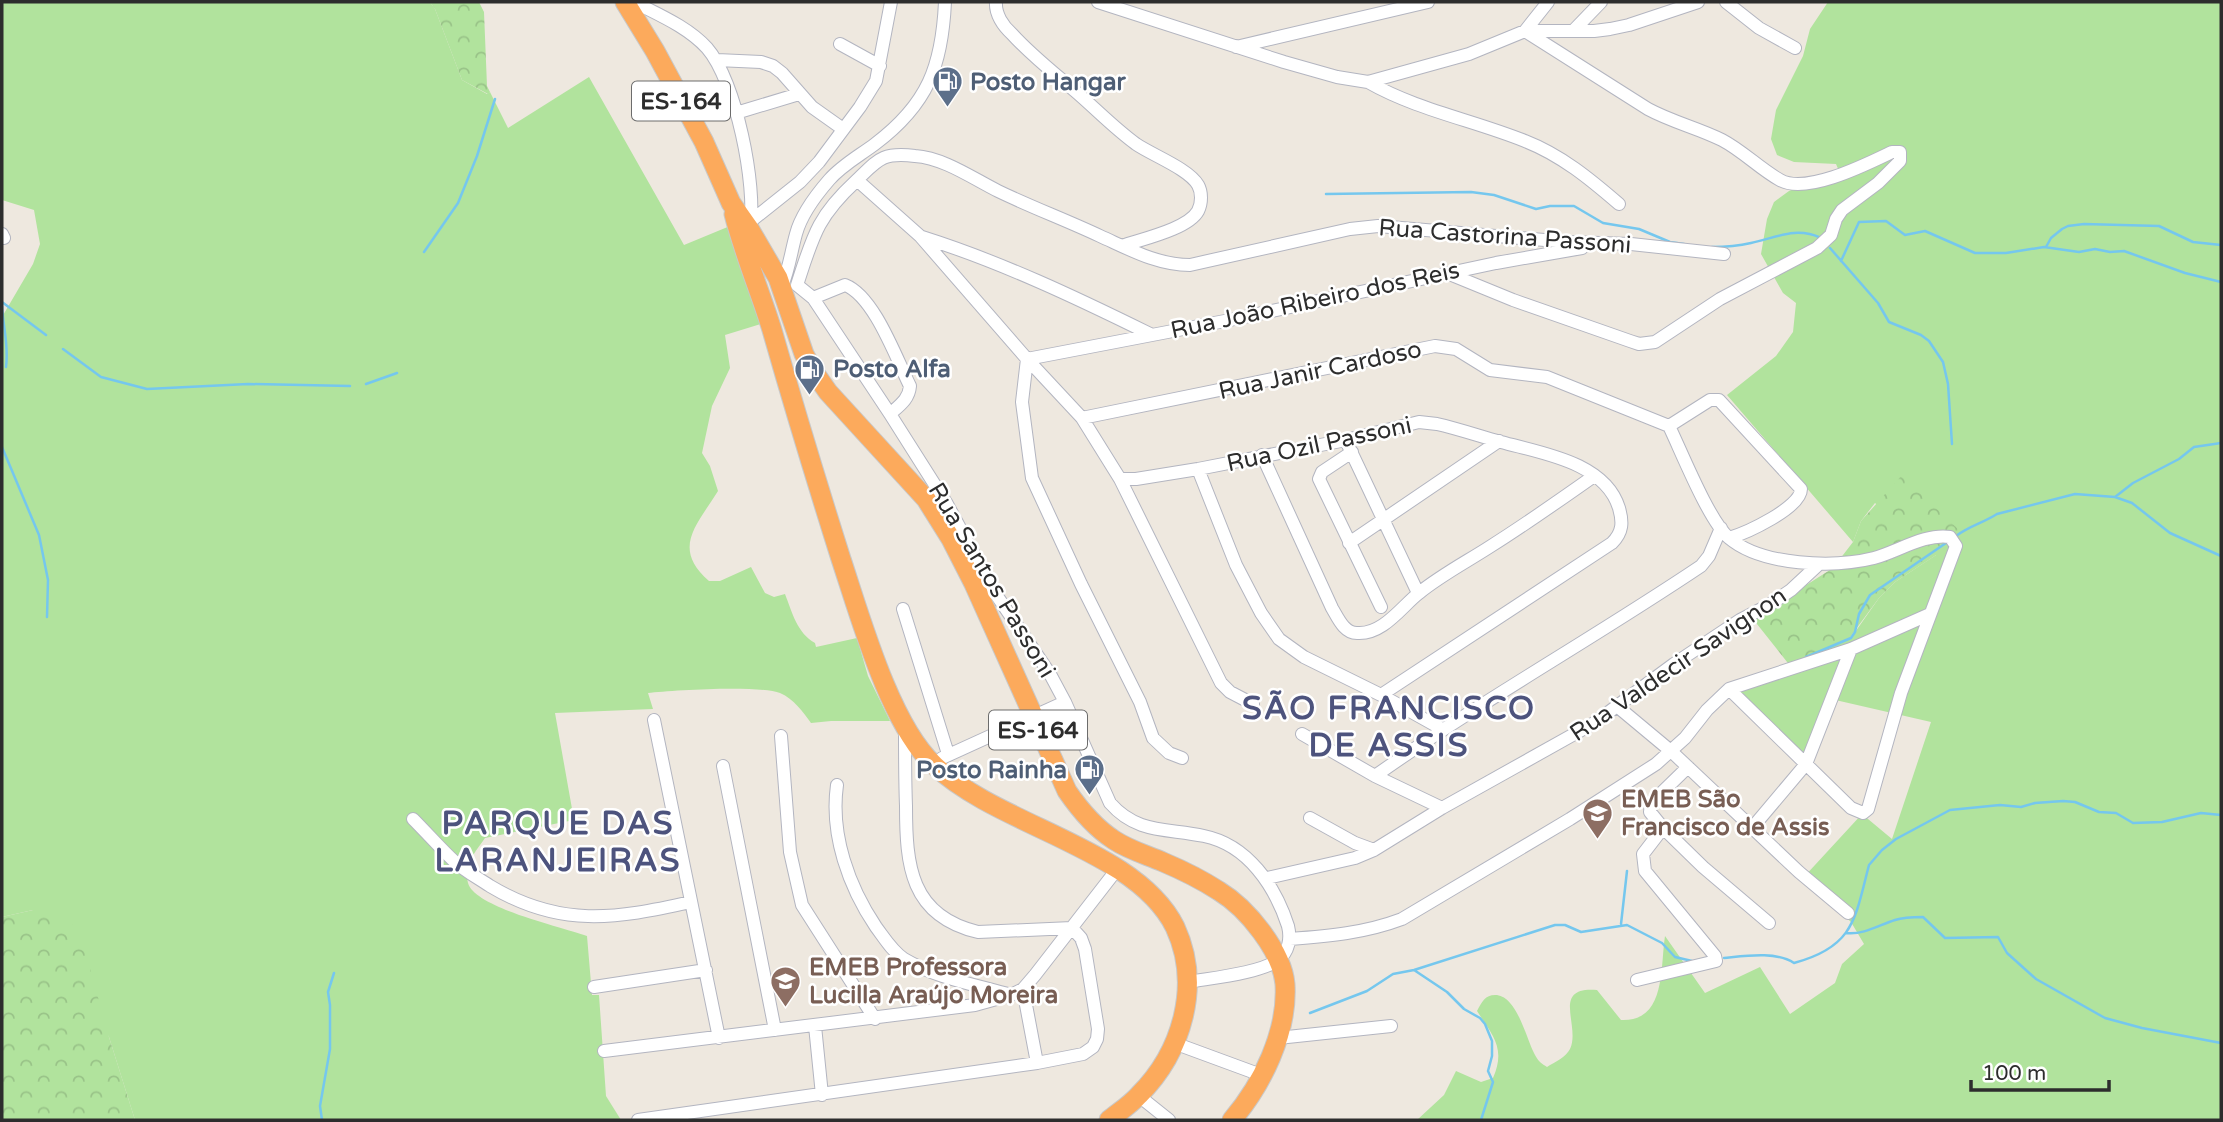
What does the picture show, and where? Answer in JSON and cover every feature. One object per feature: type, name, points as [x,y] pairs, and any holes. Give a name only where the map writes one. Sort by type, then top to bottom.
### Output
[{"type":"highway","name":"ES-164","points":[[625,2],[704,142],[731,203],[858,611],[885,685],[905,725],[941,759],[967,792],[1118,868],[1148,891],[1174,926],[1183,948],[1189,982],[1187,1002],[1174,1044],[1156,1075],[1139,1096],[1109,1120]]},
{"type":"highway","name":"ES-164","points":[[731,203],[750,225],[788,288],[804,354],[814,372],[835,400],[926,499],[951,539],[1067,791],[1083,814],[1115,840],[1165,862],[1220,892],[1242,908],[1262,933],[1278,960],[1285,983],[1278,1038],[1248,1100],[1232,1120]]},
{"type":"highway","points":[[751,267],[762,261],[771,263]]},
{"type":"street","points":[[634,2],[685,29],[705,45],[717,60],[736,113],[750,180],[750,225]]},
{"type":"street","points":[[750,225],[819,162],[860,107],[876,81],[891,2]]},
{"type":"street","points":[[788,288],[796,232],[815,198],[828,180],[845,164],[894,128],[928,86],[940,57],[945,2]]},
{"type":"street","points":[[996,2],[995,8],[1011,33],[1106,121],[1198,184],[1201,204],[1191,220],[1122,246]]},
{"type":"street","points":[[1098,2],[1235,47],[1337,77],[1368,82],[1392,96],[1526,141],[1574,167],[1619,204]]},
{"type":"street","points":[[1235,47],[1428,2]]},
{"type":"street","points":[[1525,31],[1548,2]]},
{"type":"street","points":[[1573,31],[1601,2]]},
{"type":"street","points":[[1368,82],[1469,54],[1525,31],[1594,31],[1629,25],[1698,2]]},
{"type":"street","points":[[1726,2],[1759,28],[1795,48]]},
{"type":"street","points":[[1447,273],[1591,327],[1639,344],[1647,344],[1664,337],[1720,299],[1825,242],[1842,210],[1878,183],[1900,161],[1900,152],[1892,152],[1819,181],[1788,183],[1723,140],[1648,109],[1525,31]]},
{"type":"street","points":[[840,44],[880,66]]},
{"type":"street","points":[[717,60],[761,62],[773,66],[812,107],[843,129]]},
{"type":"street","points":[[736,113],[799,94]]},
{"type":"street","name":"Rua Castorina Passoni","points":[[788,288],[814,233],[838,196],[882,158],[917,156],[947,165],[1000,192],[1159,262],[1190,265],[1350,229],[1378,226],[1631,244],[1724,254]]},
{"type":"street","points":[[857,180],[920,236],[1082,418],[1120,479],[1220,683],[1230,692],[1253,704]]},
{"type":"street","points":[[920,236],[996,263],[1073,296],[1150,334]]},
{"type":"street","name":"Rua João Ribeiro dos Reis","points":[[1027,359],[1230,320],[1447,273],[1603,244]]},
{"type":"street","points":[[813,298],[845,285],[851,287],[869,305],[910,386],[910,393],[905,400],[890,414]]},
{"type":"street","name":"Rua Santos Passoni","points":[[788,288],[813,298],[947,504],[995,593],[1050,674],[1110,803],[1122,817],[1146,827],[1205,836],[1219,841],[1254,865],[1267,878],[1281,907],[1290,939]]},
{"type":"street","name":"Rua Janir Cardoso","points":[[1082,418],[1435,346],[1456,349],[1490,370],[1548,377],[1669,426]]},
{"type":"street","points":[[1027,359],[1022,402],[1032,478],[1140,702],[1153,738],[1169,752],[1182,758]]},
{"type":"street","points":[[1725,533],[1750,531],[1767,521],[1798,499],[1801,488],[1719,400],[1710,400],[1669,426],[1725,533],[1741,546],[1766,555],[1819,564],[1871,559],[1936,537],[1954,539],[1956,546],[1901,693],[1868,809],[1863,813],[1857,812],[1729,689]]},
{"type":"street","name":"Rua Ozil Passoni","points":[[1120,479],[1198,469],[1262,455],[1349,446],[1419,422],[1437,424],[1559,457],[1580,466],[1610,490],[1622,517],[1619,536],[1612,543],[1381,695]]},
{"type":"street","points":[[1349,542],[1499,442]]},
{"type":"street","points":[[1381,607],[1319,479],[1322,472],[1349,446],[1418,593]]},
{"type":"street","points":[[1262,455],[1332,608],[1349,631],[1361,634],[1377,628],[1401,611],[1418,593],[1594,477]]},
{"type":"street","points":[[1198,469],[1236,565],[1261,613],[1279,639],[1304,657],[1442,729]]},
{"type":"street","points":[[1375,776],[1442,729],[1701,566],[1725,533]]},
{"type":"street","name":"Rua Valdecir Savignon","points":[[1267,878],[1355,859],[1374,850],[1618,707],[1674,664],[1791,590],[1819,564]]},
{"type":"street","points":[[903,609],[941,759],[1065,702]]},
{"type":"street","points":[[1189,982],[1251,970],[1278,960],[1287,949],[1290,939],[1377,929],[1402,919],[1619,789],[1672,752],[1707,710],[1729,689],[1851,649],[1930,614]]},
{"type":"street","points":[[1752,828],[1807,764],[1851,649]]},
{"type":"street","points":[[1618,707],[1672,752],[1799,872],[1848,913]]},
{"type":"street","points":[[654,720],[719,1038]]},
{"type":"street","points":[[638,1120],[1037,1063],[1083,1054],[1093,1046],[1098,1029],[1085,949],[1081,937],[1072,928],[978,932],[948,923],[933,911],[919,892],[908,864],[905,725]]},
{"type":"street","points":[[1302,734],[1375,776],[1442,808]]},
{"type":"street","points":[[781,736],[790,852],[802,905],[875,1019]]},
{"type":"street","points":[[723,766],[775,1030]]},
{"type":"street","points":[[1688,767],[1651,803],[1650,812],[1659,834],[1769,923]]},
{"type":"street","points":[[837,785],[835,815],[850,878],[863,907],[891,949],[917,966],[1017,992]]},
{"type":"street","points":[[1310,818],[1355,843],[1374,850]]},
{"type":"street","points":[[413,819],[455,862],[488,885],[527,906],[559,915],[594,917],[652,911],[691,902]]},
{"type":"street","points":[[1637,980],[1714,963],[1715,956],[1645,871],[1643,855],[1659,834]]},
{"type":"street","points":[[604,1051],[975,1005],[1017,992],[1072,928],[1118,868]]},
{"type":"street","points":[[594,987],[706,970]]},
{"type":"street","points":[[1017,992],[1037,1063]]},
{"type":"street","points":[[816,1026],[822,1095]]},
{"type":"street","points":[[1278,1038],[1391,1026]]},
{"type":"street","points":[[1174,1044],[1261,1075]]},
{"type":"street","points":[[1139,1096],[1169,1120]]},
{"type":"green space","points":[[2,2],[430,2],[462,80],[487,94],[490,92],[508,128],[589,77],[684,245],[730,226],[764,323],[725,335],[730,368],[712,406],[702,453],[710,466],[718,491],[691,536],[691,558],[709,581],[720,581],[751,567],[765,593],[774,597],[785,594],[799,628],[816,647],[857,638],[868,676],[890,721],[811,723],[794,702],[780,693],[736,689],[648,693],[653,709],[555,713],[574,820],[485,838],[471,859],[467,870],[468,883],[474,892],[486,901],[521,916],[587,936],[592,995],[599,995],[606,1096],[621,1120],[135,1120],[109,1037],[33,910],[2,917],[2,317],[33,264],[40,244],[34,210],[2,200]]},
{"type":"green space","points":[[430,2],[479,2],[484,12],[488,94],[462,80]]},
{"type":"green space","points":[[1828,2],[2221,2],[2221,1120],[1417,1120],[1444,1095],[1456,1071],[1481,1082],[1493,1078],[1497,1068],[1498,1050],[1493,1035],[1477,1011],[1487,997],[1497,995],[1511,1003],[1536,1057],[1547,1067],[1570,1049],[1570,1009],[1574,994],[1583,990],[1597,990],[1621,1020],[1636,1018],[1646,1012],[1658,991],[1665,936],[1705,993],[1760,967],[1790,1014],[1835,983],[1842,964],[1864,944],[1851,922],[1803,878],[1862,814],[1892,839],[1931,722],[1831,699],[1809,758],[1737,691],[1853,635],[1879,598],[1895,582],[1936,555],[1875,503],[1861,521],[1853,542],[1727,395],[1776,356],[1793,332],[1796,303],[1783,293],[1761,254],[1767,219],[1774,202],[1789,191],[1839,171],[1836,164],[1794,162],[1777,155],[1771,139],[1776,110],[1803,56],[1810,29]]},
{"type":"green space","points":[[1902,475],[1960,531],[1953,544],[1895,582],[1879,598],[1842,648],[1791,667],[1753,619],[1833,568],[1853,542],[1861,521]]},
{"type":"green space","points":[[51,909],[69,920],[81,936],[135,1120],[2,1120],[2,917]]},
{"type":"waterway","points":[[424,252],[458,203],[477,156],[495,99]]},
{"type":"waterway","points":[[1326,194],[1471,192],[1494,195],[1536,209],[1574,206],[1603,223],[1639,229],[1670,242],[1684,244]]},
{"type":"waterway","points":[[1841,261],[1859,222],[1886,221],[1905,235],[1925,231],[1975,253],[2006,253],[2044,247],[2079,252],[2095,249],[2124,251],[2185,273],[2221,282]]},
{"type":"waterway","points":[[2046,247],[2051,238],[2062,229],[2084,224],[2159,226],[2193,242],[2221,245]]},
{"type":"waterway","points":[[1712,247],[1741,245],[1794,233],[1821,238]]},
{"type":"waterway","points":[[1830,248],[1878,303],[1889,322],[1921,335],[1929,341],[1943,362],[1948,384],[1952,444]]},
{"type":"waterway","points":[[2,302],[46,335]]},
{"type":"waterway","points":[[2,306],[6,367]]},
{"type":"waterway","points":[[63,349],[101,377],[147,389],[248,384],[350,386]]},
{"type":"waterway","points":[[366,384],[397,373]]},
{"type":"waterway","points":[[2115,497],[2133,483],[2179,459],[2194,447],[2221,443]]},
{"type":"waterway","points":[[2,447],[39,535],[48,580],[47,617]]},
{"type":"waterway","points":[[1956,536],[1997,514],[2075,494],[2115,497],[2132,503],[2170,533],[2221,556]]},
{"type":"waterway","points":[[1806,657],[1851,638],[1859,614],[1870,595],[1946,543]]},
{"type":"waterway","points":[[1724,958],[1769,956],[1794,963],[1829,949],[1849,928],[1860,901],[1869,865],[1882,850],[1896,839],[1950,810],[2000,805],[2021,807],[2063,801],[2075,802],[2099,812],[2116,813],[2133,823],[2162,822],[2201,813],[2221,815]]},
{"type":"waterway","points":[[1621,924],[1627,871]]},
{"type":"waterway","points":[[1846,933],[1865,931],[1902,918],[1923,917],[1945,938],[1998,937],[2007,953],[2036,979],[2105,1018],[2221,1043]]},
{"type":"waterway","points":[[1310,1013],[1367,991],[1393,974],[1414,970],[1555,925],[1565,925],[1581,932],[1627,925],[1662,943],[1675,957],[1692,961]]},
{"type":"waterway","points":[[1414,970],[1447,992],[1485,1024],[1492,1041],[1488,1071],[1493,1082],[1481,1120]]},
{"type":"waterway","points":[[322,1120],[320,1106],[330,1049],[328,992],[334,973]]},
{"type":"place","name":"Posto Hangar","points":[[947,109]]},
{"type":"place","name":"Posto Alfa","points":[[810,396]]},
{"type":"place","name":"Posto Rainha","points":[[1090,797]]},
{"type":"place","name":"EMEB São Francisco de Assis","points":[[1598,840]]},
{"type":"place","name":"EMEB Professora Lucilla Araújo Moreira","points":[[786,1008]]},
{"type":"district","name":"SÃO FRANCISCO DE ASSIS","points":[[1389,726]]},
{"type":"district","name":"PARQUE DAS LARANJEIRAS","points":[[558,842]]}]
